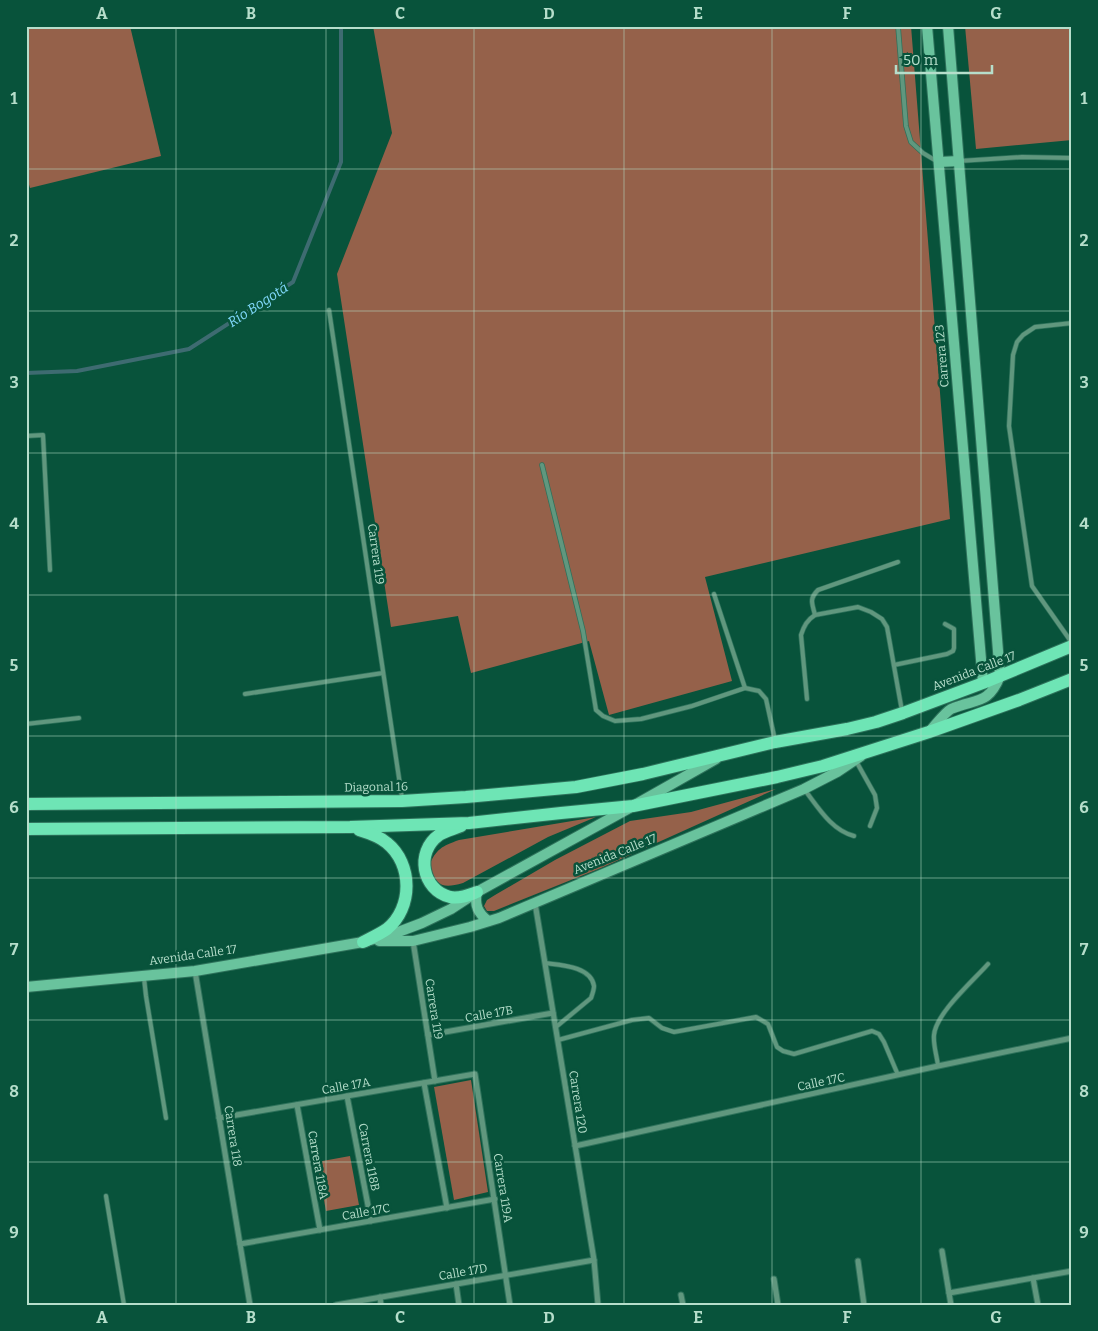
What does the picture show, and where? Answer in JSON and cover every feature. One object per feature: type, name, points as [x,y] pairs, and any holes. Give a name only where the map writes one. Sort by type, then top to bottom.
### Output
[{"type":"main road","name":"Avenida Calle 17","points":[[723,755],[775,742],[876,722],[983,683],[1072,644]]},
{"type":"main road","name":"Avenida Calle 17","points":[[633,806],[777,777],[860,757],[1072,679]]},
{"type":"main road","name":"Diagonal 16","points":[[26,804],[402,801],[466,798],[576,787],[643,774],[723,755]]},
{"type":"main road","points":[[26,829],[350,827],[469,823],[633,806]]},
{"type":"main road","points":[[469,823],[439,835],[430,844],[424,856],[424,870],[429,882],[439,892],[451,897],[464,897],[477,892]]},
{"type":"main road","points":[[350,827],[375,835],[388,843],[402,863],[407,886],[405,901],[398,916],[388,928],[375,937],[363,942]]},
{"type":"street","name":"Carrera 123","points":[[928,26],[983,683]]},
{"type":"street","points":[[929,732],[949,710],[985,698],[996,686],[1000,676],[948,26]]},
{"type":"street","points":[[939,162],[959,161]]},
{"type":"street","name":"Avenida Calle 17","points":[[26,987],[195,971],[363,942],[393,934],[450,909],[477,892],[723,755]]},
{"type":"street","name":"Avenida Calle 17","points":[[363,942],[413,940],[437,936],[488,921],[535,903],[804,789],[860,757]]},
{"type":"street","points":[[477,892],[476,905],[478,912],[488,921]]},
{"type":"street","name":"Carrera 120","points":[[535,903],[594,1260],[598,1305]]},
{"type":"street","name":"Carrera 119","points":[[413,940],[435,1081]]},
{"type":"street","name":"Carrera 118","points":[[195,971],[250,1305]]},
{"type":"street","name":"Calle 17B","points":[[428,1035],[553,1013]]},
{"type":"street","name":"Calle 17C","points":[[575,1146],[1072,1038]]},
{"type":"street","name":"Calle 17A","points":[[219,1118],[475,1074]]},
{"type":"street","name":"Carrera 119A","points":[[475,1074],[510,1305]]},
{"type":"street","points":[[424,1083],[447,1208]]},
{"type":"street","name":"Carrera 118B","points":[[347,1096],[371,1221]]},
{"type":"street","name":"Carrera 118A","points":[[296,1104],[320,1230]]},
{"type":"street","name":"Calle 17C","points":[[240,1244],[494,1199]]},
{"type":"street","points":[[942,1251],[951,1305]]},
{"type":"street","name":"Calle 17D","points":[[336,1305],[594,1260]]},
{"type":"street","points":[[858,1261],[864,1305]]},
{"type":"street","points":[[948,1293],[1072,1271]]},
{"type":"street","points":[[1033,1278],[1038,1305]]},
{"type":"street","points":[[774,1279],[778,1305]]},
{"type":"street","points":[[456,1284],[459,1305]]},
{"type":"street","points":[[681,1295],[683,1305]]},
{"type":"street","points":[[380,1297],[381,1305]]},
{"type":"lane","points":[[898,26],[906,126],[911,142],[923,153],[939,162]]},
{"type":"lane","points":[[959,161],[1022,156],[1072,158]]},
{"type":"lane","name":"Carrera 119","points":[[329,310],[402,801]]},
{"type":"lane","points":[[1072,323],[1035,327],[1023,335],[1017,342],[1013,355],[1009,426],[1032,586],[1072,644]]},
{"type":"lane","points":[[26,436],[43,435],[50,570]]},
{"type":"lane","points":[[542,465],[584,631],[596,710],[603,716],[615,721],[641,719],[692,706],[745,688],[759,691],[766,699],[775,742]]},
{"type":"lane","points":[[815,615],[812,600],[813,595],[818,590],[898,562]]},
{"type":"lane","points":[[714,594],[745,688]]},
{"type":"lane","points":[[807,699],[801,635],[804,626],[815,615],[858,607],[882,619],[887,627],[903,713]]},
{"type":"lane","points":[[894,665],[953,652],[954,629],[945,624]]},
{"type":"lane","points":[[244,694],[383,673]]},
{"type":"lane","points":[[26,724],[79,718]]},
{"type":"lane","points":[[860,757],[877,808],[870,826]]},
{"type":"lane","points":[[804,789],[834,825],[844,833],[854,836]]},
{"type":"lane","points":[[545,963],[575,967],[589,977],[594,986],[591,998],[556,1027]]},
{"type":"lane","points":[[938,1066],[934,1037],[936,1027],[945,1010],[988,964]]},
{"type":"lane","points":[[144,976],[166,1118]]},
{"type":"lane","points":[[558,1040],[632,1020],[649,1018],[662,1028],[674,1032],[756,1017],[768,1024],[777,1047],[794,1054],[872,1031],[879,1034],[884,1042],[898,1075]]},
{"type":"lane","points":[[106,1196],[124,1305]]},
{"type":"shaded area","points":[[26,26],[130,26],[161,156],[30,188],[26,174]]},
{"type":"shaded area","points":[[373,26],[911,26],[950,519],[705,577],[732,681],[609,715],[589,641],[471,673],[458,616],[391,627],[337,274],[392,133]]},
{"type":"shaded area","points":[[965,26],[1072,26],[1072,140],[976,149]]},
{"type":"shaded area","points":[[776,789],[601,868],[494,911],[487,911],[484,906],[487,900],[555,860],[630,821],[691,812]]},
{"type":"shaded area","points":[[596,817],[548,837],[463,883],[450,886],[441,884],[435,878],[429,866],[440,849],[459,840]]},
{"type":"shaded area","points":[[471,1080],[488,1192],[454,1200],[434,1087]]},
{"type":"shaded area","points":[[350,1156],[359,1205],[326,1211],[317,1162]]},
{"type":"waterway","name":"Río Bogotá","points":[[26,373],[77,371],[189,349],[293,282],[341,162],[341,26]]}]
